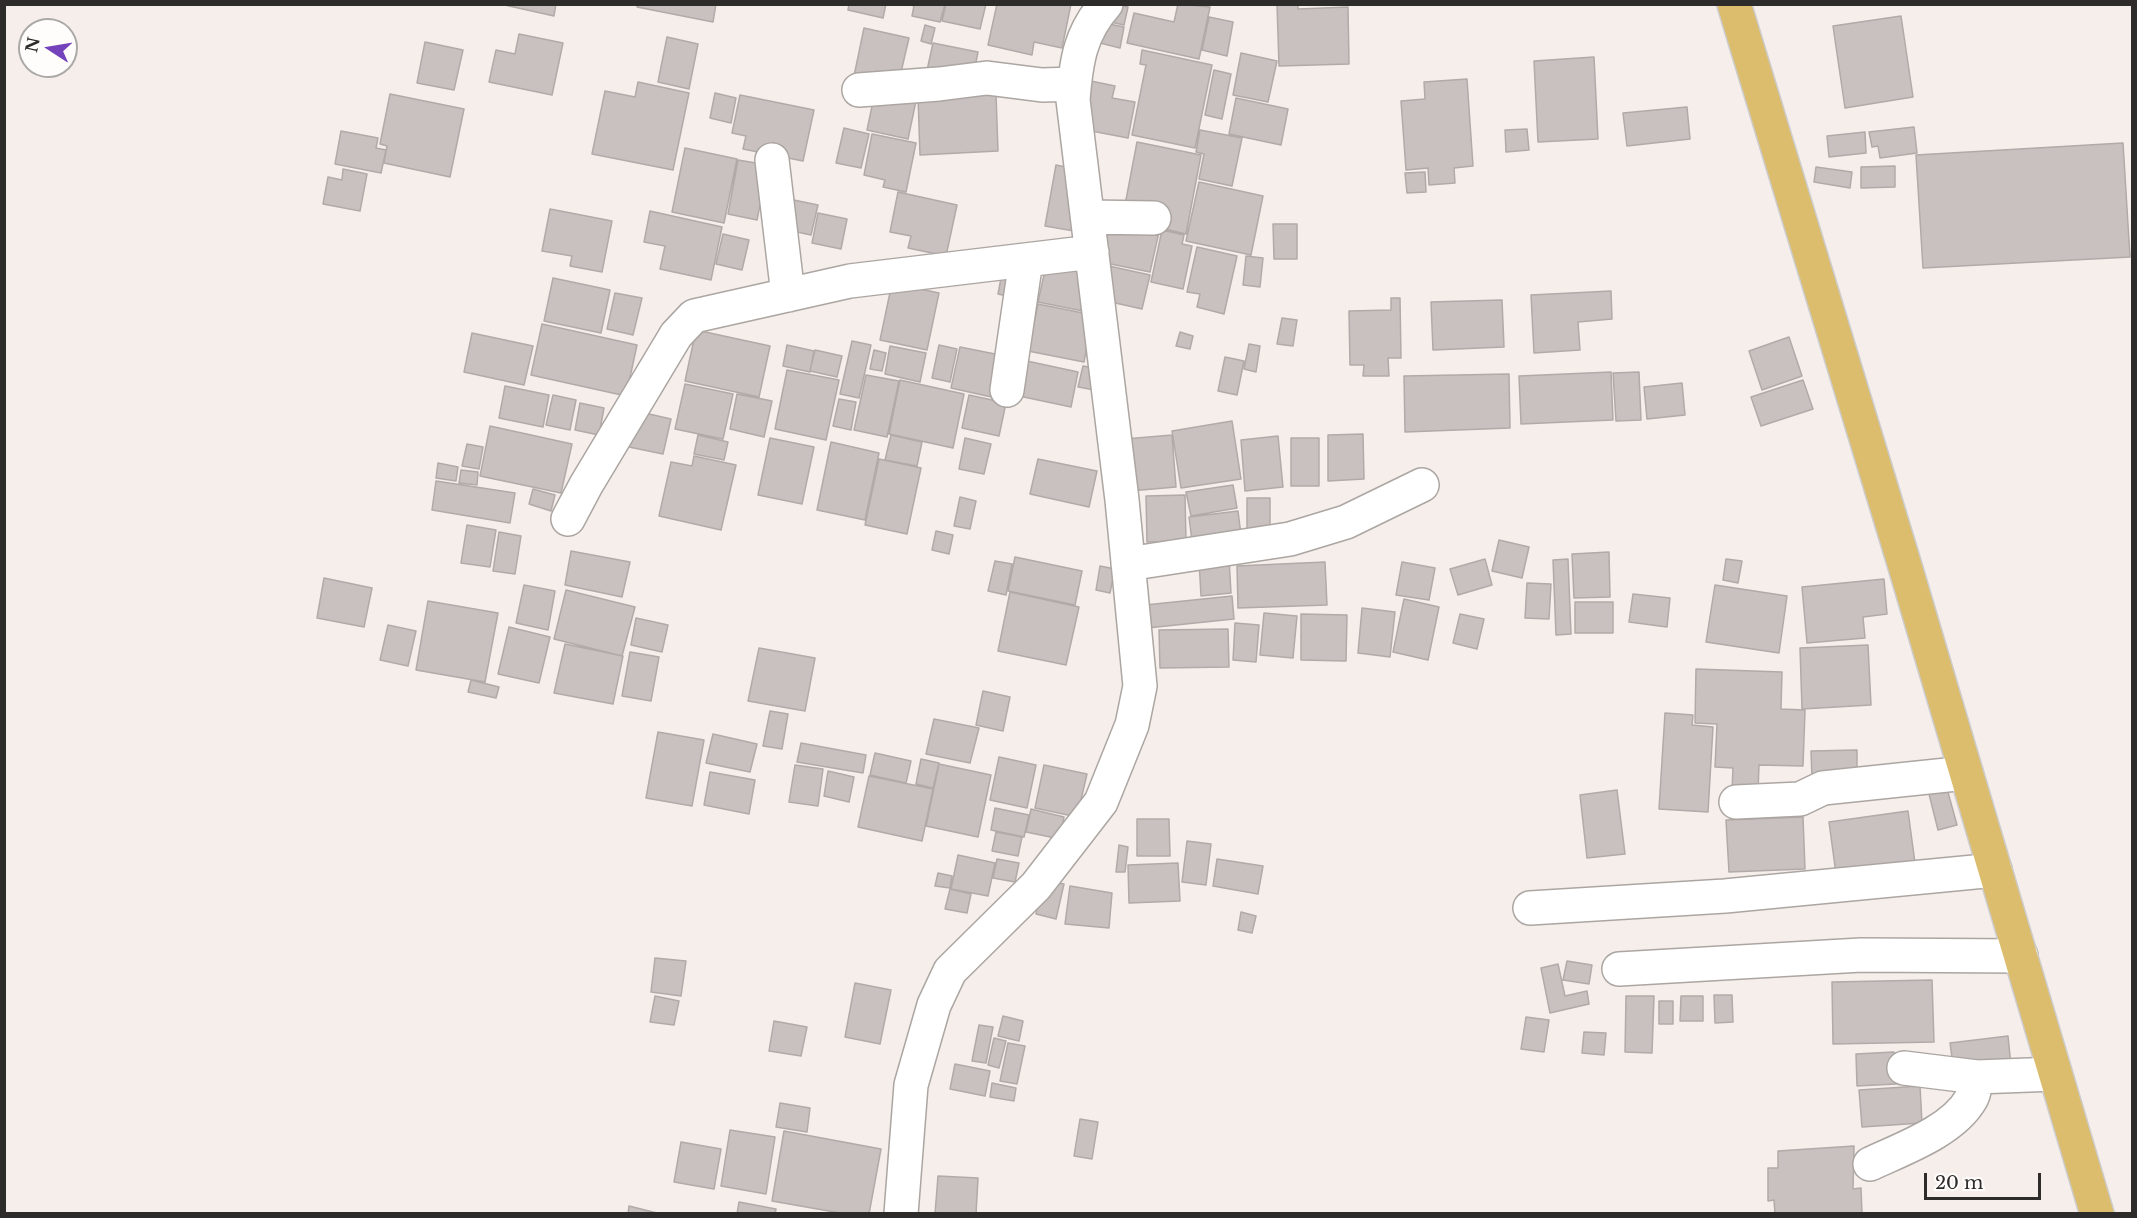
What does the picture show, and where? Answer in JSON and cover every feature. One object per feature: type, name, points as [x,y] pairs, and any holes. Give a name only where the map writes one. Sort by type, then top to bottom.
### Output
[{"type":"main road","points":[[1734,4],[2097,1214]]},
{"type":"street","points":[[901,1214],[911,1085],[933,1005],[950,971],[1036,886],[1101,802],[1132,725],[1140,686],[1128,564],[1073,100],[1078,53],[1095,10]]},
{"type":"street","points":[[859,90],[987,78],[1042,85],[1074,84]]},
{"type":"street","points":[[772,160],[788,295]]},
{"type":"street","points":[[1088,217],[1154,218]]},
{"type":"street","points":[[568,519],[670,344],[694,316],[850,281],[1092,252]]},
{"type":"street","points":[[1007,390],[1026,260]]},
{"type":"street","points":[[1128,564],[1290,539],[1346,522],[1422,485]]},
{"type":"street","points":[[1736,802],[1800,799],[1823,788],[1966,773]]},
{"type":"street","points":[[1530,908],[1725,896],[1995,870]]},
{"type":"street","points":[[1619,969],[1861,955],[2021,956]]},
{"type":"street","points":[[1904,1068],[1977,1077],[2055,1074]]},
{"type":"street","points":[[1870,1164],[1919,1142],[1957,1117],[1972,1098],[1977,1077]]},
{"type":"building","points":[[500,4],[556,4],[554,16]]},
{"type":"building","points":[[638,4],[716,4],[713,22],[637,7]]},
{"type":"building","points":[[849,4],[886,4],[883,18],[848,10]]},
{"type":"building","points":[[907,4],[945,4],[940,22],[912,16],[914,6]]},
{"type":"building","points":[[946,4],[986,4],[980,29],[942,21]]},
{"type":"building","points":[[997,4],[1071,4],[1062,48],[1034,42],[1032,55],[988,45]]},
{"type":"building","points":[[1116,4],[1128,7],[1124,25],[1101,20]]},
{"type":"building","points":[[1178,4],[1210,7],[1199,59],[1127,43],[1134,13],[1174,22]]},
{"type":"building","points":[[1277,4],[1298,4],[1298,9],[1348,7],[1349,64],[1279,66]]},
{"type":"building","points":[[1901,16],[1913,97],[1845,108],[1833,26]]},
{"type":"building","points":[[1209,17],[1233,22],[1227,56],[1202,50]]},
{"type":"building","points":[[1104,23],[1124,27],[1120,48],[1100,43]]},
{"type":"building","points":[[925,25],[935,28],[931,44],[921,41]]},
{"type":"building","points":[[864,28],[909,38],[898,85],[854,76]]},
{"type":"building","points":[[519,34],[563,43],[552,95],[489,82],[496,50],[515,54]]},
{"type":"building","points":[[667,37],[698,44],[689,89],[658,82]]},
{"type":"building","points":[[425,42],[463,50],[454,90],[417,83]]},
{"type":"building","points":[[933,43],[978,52],[973,77],[926,75]]},
{"type":"building","points":[[1142,50],[1212,65],[1195,148],[1132,135],[1146,65],[1140,64]]},
{"type":"building","points":[[1241,53],[1277,61],[1268,102],[1233,95]]},
{"type":"building","points":[[1594,57],[1598,139],[1538,142],[1534,61]]},
{"type":"building","points":[[1214,70],[1231,74],[1222,119],[1205,115]]},
{"type":"building","points":[[1467,79],[1473,166],[1454,168],[1455,183],[1429,185],[1428,168],[1406,170],[1401,101],[1425,99],[1424,82]]},
{"type":"building","points":[[1091,81],[1115,86],[1112,98],[1135,102],[1128,138],[1081,129]]},
{"type":"building","points":[[638,82],[689,93],[673,170],[592,154],[605,91],[635,97]]},
{"type":"building","points":[[875,92],[916,101],[908,139],[867,130]]},
{"type":"building","points":[[715,93],[736,98],[731,123],[710,118]]},
{"type":"building","points":[[390,94],[464,109],[450,177],[384,163],[387,146],[380,144]]},
{"type":"building","points":[[996,94],[998,151],[920,155],[918,97]]},
{"type":"building","points":[[740,95],[814,110],[803,161],[743,149],[746,136],[732,133]]},
{"type":"building","points":[[1236,98],[1288,109],[1281,145],[1229,134]]},
{"type":"building","points":[[1687,107],[1690,139],[1627,146],[1623,113]]},
{"type":"building","points":[[1914,127],[1917,153],[1880,158],[1878,146],[1872,147],[1869,132]]},
{"type":"building","points":[[844,128],[869,134],[861,168],[836,163]]},
{"type":"building","points":[[1527,129],[1529,150],[1506,152],[1505,130]]},
{"type":"building","points":[[1200,130],[1242,138],[1232,186],[1199,179],[1204,154],[1196,152]]},
{"type":"building","points":[[341,131],[378,138],[376,148],[386,150],[381,173],[335,164]]},
{"type":"building","points":[[1865,132],[1866,153],[1829,157],[1827,136]]},
{"type":"building","points":[[872,134],[916,143],[906,192],[883,187],[885,180],[864,175]]},
{"type":"building","points":[[1137,142],[1201,155],[1186,234],[1156,227],[1125,205]]},
{"type":"building","points":[[2123,143],[2130,257],[1923,268],[1916,155]]},
{"type":"building","points":[[685,148],[737,159],[724,223],[672,212]]},
{"type":"building","points":[[738,160],[768,165],[757,220],[728,214]]},
{"type":"building","points":[[1056,165],[1091,172],[1080,232],[1045,226]]},
{"type":"building","points":[[1895,166],[1895,187],[1861,188],[1861,167]]},
{"type":"building","points":[[1816,167],[1852,172],[1850,188],[1814,182]]},
{"type":"building","points":[[343,169],[367,174],[360,211],[323,204],[328,177],[342,180]]},
{"type":"building","points":[[1425,172],[1426,192],[1407,193],[1405,173]]},
{"type":"building","points":[[1199,182],[1263,196],[1251,255],[1186,241]]},
{"type":"building","points":[[898,192],[957,205],[946,256],[908,248],[911,236],[890,232]]},
{"type":"building","points":[[789,199],[818,205],[811,235],[783,229]]},
{"type":"building","points":[[550,209],[612,221],[602,272],[570,266],[572,256],[542,251]]},
{"type":"building","points":[[650,211],[722,227],[711,280],[660,269],[665,246],[644,242]]},
{"type":"building","points":[[818,213],[847,219],[841,249],[812,243]]},
{"type":"building","points":[[1105,221],[1159,232],[1150,272],[1096,261]]},
{"type":"building","points":[[1273,224],[1297,224],[1297,259],[1274,259]]},
{"type":"building","points":[[1162,230],[1184,235],[1182,244],[1192,246],[1183,289],[1151,282]]},
{"type":"building","points":[[723,234],[749,240],[742,270],[716,264]]},
{"type":"building","points":[[1197,247],[1237,256],[1224,314],[1197,307],[1200,294],[1187,292]]},
{"type":"building","points":[[1246,256],[1263,258],[1260,287],[1243,285]]},
{"type":"building","points":[[1047,261],[1092,271],[1083,311],[1038,302]]},
{"type":"building","points":[[1109,266],[1150,275],[1142,309],[1102,300]]},
{"type":"building","points":[[1002,273],[1020,277],[1016,298],[998,294]]},
{"type":"building","points":[[553,278],[610,290],[601,333],[544,321]]},
{"type":"building","points":[[892,283],[939,293],[927,350],[880,340]]},
{"type":"building","points":[[1611,291],[1612,319],[1578,322],[1580,350],[1534,353],[1531,295]]},
{"type":"building","points":[[615,293],[642,298],[633,335],[607,329]]},
{"type":"building","points":[[1391,298],[1400,298],[1401,358],[1388,358],[1389,376],[1363,376],[1364,365],[1350,365],[1349,311],[1391,310]]},
{"type":"building","points":[[1502,300],[1504,347],[1433,350],[1431,302]]},
{"type":"building","points":[[1038,304],[1093,315],[1084,362],[1028,351]]},
{"type":"building","points":[[1282,318],[1297,320],[1293,346],[1277,344]]},
{"type":"building","points":[[542,324],[637,345],[626,396],[531,375]]},
{"type":"building","points":[[696,330],[770,346],[759,397],[685,381]]},
{"type":"building","points":[[1180,332],[1193,336],[1190,349],[1176,346]]},
{"type":"building","points":[[472,333],[533,346],[524,385],[464,372]]},
{"type":"building","points":[[1789,337],[1802,376],[1762,390],[1749,351]]},
{"type":"building","points":[[852,341],[871,345],[859,398],[840,394]]},
{"type":"building","points":[[1249,344],[1260,346],[1256,372],[1244,369]]},
{"type":"building","points":[[787,345],[814,351],[810,372],[783,366]]},
{"type":"building","points":[[939,345],[957,349],[950,382],[932,378]]},
{"type":"building","points":[[890,346],[926,353],[920,382],[885,374]]},
{"type":"building","points":[[960,347],[1005,356],[996,398],[951,388]]},
{"type":"building","points":[[815,350],[842,356],[837,377],[810,371]]},
{"type":"building","points":[[874,350],[886,353],[882,371],[870,369]]},
{"type":"building","points":[[1225,357],[1244,361],[1237,395],[1218,391]]},
{"type":"building","points":[[1027,361],[1078,372],[1071,407],[1019,396]]},
{"type":"building","points":[[1083,366],[1100,369],[1095,390],[1078,387]]},
{"type":"building","points":[[787,370],[839,380],[826,440],[775,429]]},
{"type":"building","points":[[1611,372],[1613,420],[1521,424],[1519,376]]},
{"type":"building","points":[[1639,372],[1641,420],[1616,421],[1613,373]]},
{"type":"building","points":[[1509,374],[1510,428],[1405,432],[1404,376]]},
{"type":"building","points":[[866,375],[899,381],[887,437],[854,430]]},
{"type":"building","points":[[900,380],[964,394],[953,448],[889,434]]},
{"type":"building","points":[[1803,380],[1813,409],[1761,426],[1751,397]]},
{"type":"building","points":[[1682,383],[1685,415],[1647,419],[1644,387]]},
{"type":"building","points":[[685,384],[733,394],[723,439],[675,429]]},
{"type":"building","points":[[505,386],[549,395],[543,427],[499,418]]},
{"type":"building","points":[[737,394],[772,401],[764,437],[730,429]]},
{"type":"building","points":[[553,395],[576,400],[570,430],[546,425]]},
{"type":"building","points":[[969,395],[1006,403],[999,436],[962,428]]},
{"type":"building","points":[[839,399],[856,402],[851,430],[833,426]]},
{"type":"building","points":[[580,403],[604,408],[599,435],[575,430]]},
{"type":"building","points":[[636,411],[671,419],[663,454],[629,447]]},
{"type":"building","points":[[1232,421],[1241,479],[1181,488],[1172,431]]},
{"type":"building","points":[[490,426],[572,444],[561,493],[480,476]]},
{"type":"building","points":[[1363,434],[1364,479],[1328,481],[1328,435]]},
{"type":"building","points":[[698,435],[728,442],[724,460],[694,454]]},
{"type":"building","points":[[891,435],[922,442],[917,466],[885,460]]},
{"type":"building","points":[[1172,435],[1176,487],[1130,491],[1125,439]]},
{"type":"building","points":[[1278,436],[1283,487],[1245,491],[1241,440]]},
{"type":"building","points":[[770,438],[814,447],[802,504],[758,495]]},
{"type":"building","points":[[965,438],[991,444],[984,474],[959,469]]},
{"type":"building","points":[[1291,438],[1319,438],[1319,486],[1291,486]]},
{"type":"building","points":[[831,442],[879,453],[865,520],[817,510]]},
{"type":"building","points":[[467,444],[483,447],[479,469],[462,466]]},
{"type":"building","points":[[694,456],[736,465],[721,530],[659,516],[671,462],[692,466]]},
{"type":"building","points":[[879,459],[921,468],[907,534],[865,525]]},
{"type":"building","points":[[1038,459],[1097,471],[1089,507],[1030,494]]},
{"type":"building","points":[[438,463],[458,467],[456,481],[436,478]]},
{"type":"building","points":[[461,470],[478,472],[477,485],[459,483]]},
{"type":"building","points":[[436,481],[515,493],[510,523],[432,510]]},
{"type":"building","points":[[1233,485],[1237,508],[1191,516],[1186,492]]},
{"type":"building","points":[[533,489],[555,495],[551,511],[529,504]]},
{"type":"building","points":[[1185,495],[1186,541],[1147,542],[1146,496]]},
{"type":"building","points":[[960,497],[976,501],[970,529],[954,526]]},
{"type":"building","points":[[1247,498],[1270,498],[1270,533],[1247,533]]},
{"type":"building","points":[[1238,511],[1242,543],[1193,549],[1189,517]]},
{"type":"building","points":[[467,525],[496,530],[490,567],[461,563]]},
{"type":"building","points":[[936,531],[953,535],[949,554],[932,550]]},
{"type":"building","points":[[499,532],[521,536],[515,574],[493,571]]},
{"type":"building","points":[[1499,540],[1529,547],[1522,578],[1492,571]]},
{"type":"building","points":[[571,551],[630,562],[622,597],[565,585]]},
{"type":"building","points":[[1609,552],[1610,597],[1574,598],[1572,554]]},
{"type":"building","points":[[1015,557],[1082,571],[1075,605],[1008,591]]},
{"type":"building","points":[[1229,558],[1231,593],[1201,596],[1199,560]]},
{"type":"building","points":[[1485,559],[1492,585],[1458,595],[1450,569]]},
{"type":"building","points":[[1568,559],[1571,634],[1556,635],[1553,560]]},
{"type":"building","points":[[1726,559],[1742,561],[1738,583],[1723,580]]},
{"type":"building","points":[[995,561],[1012,564],[1006,595],[988,591]]},
{"type":"building","points":[[1325,562],[1327,605],[1238,608],[1237,566]]},
{"type":"building","points":[[1402,562],[1435,568],[1429,600],[1396,595]]},
{"type":"building","points":[[1100,566],[1115,569],[1110,593],[1096,590]]},
{"type":"building","points":[[324,578],[372,588],[364,627],[317,618]]},
{"type":"building","points":[[1884,579],[1887,614],[1863,617],[1865,638],[1807,643],[1802,587]]},
{"type":"building","points":[[1527,583],[1551,584],[1549,619],[1525,618]]},
{"type":"building","points":[[524,585],[555,591],[548,630],[516,623]]},
{"type":"building","points":[[1715,585],[1787,596],[1779,653],[1706,642]]},
{"type":"building","points":[[566,590],[635,607],[622,656],[554,639]]},
{"type":"building","points":[[1010,592],[1079,607],[1066,665],[998,651]]},
{"type":"building","points":[[1633,594],[1670,598],[1667,627],[1629,622]]},
{"type":"building","points":[[1232,596],[1234,619],[1147,628],[1145,605]]},
{"type":"building","points":[[1404,599],[1439,607],[1428,660],[1393,652]]},
{"type":"building","points":[[428,601],[498,613],[485,682],[416,670]]},
{"type":"building","points":[[1575,602],[1613,602],[1613,633],[1575,633]]},
{"type":"building","points":[[1362,608],[1395,612],[1390,657],[1358,653]]},
{"type":"building","points":[[1264,613],[1297,616],[1293,658],[1260,655]]},
{"type":"building","points":[[1301,614],[1347,615],[1346,661],[1301,660]]},
{"type":"building","points":[[1460,614],[1484,619],[1477,649],[1453,643]]},
{"type":"building","points":[[636,618],[668,625],[662,652],[631,645]]},
{"type":"building","points":[[1235,623],[1259,625],[1256,662],[1233,660]]},
{"type":"building","points":[[388,625],[416,631],[408,666],[380,660]]},
{"type":"building","points":[[509,627],[550,637],[539,683],[498,674]]},
{"type":"building","points":[[1228,629],[1229,667],[1160,668],[1159,630]]},
{"type":"building","points":[[565,644],[623,656],[613,704],[554,693]]},
{"type":"building","points":[[1868,645],[1871,705],[1802,709],[1800,648]]},
{"type":"building","points":[[759,648],[815,658],[805,711],[748,701]]},
{"type":"building","points":[[630,652],[659,657],[651,701],[622,696]]},
{"type":"building","points":[[1696,669],[1782,672],[1781,709],[1805,710],[1803,766],[1759,765],[1758,792],[1732,791],[1733,768],[1715,767],[1717,724],[1695,723]]},
{"type":"building","points":[[471,680],[499,687],[496,698],[468,692]]},
{"type":"building","points":[[983,691],[1010,697],[1003,731],[976,725]]},
{"type":"building","points":[[770,711],[788,714],[782,749],[763,746]]},
{"type":"building","points":[[1665,713],[1693,715],[1692,725],[1713,727],[1708,812],[1659,809]]},
{"type":"building","points":[[934,719],[979,728],[970,763],[926,754]]},
{"type":"building","points":[[658,732],[704,740],[692,806],[646,798]]},
{"type":"building","points":[[713,734],[757,744],[750,772],[706,763]]},
{"type":"building","points":[[801,743],[866,755],[863,773],[797,762]]},
{"type":"building","points":[[1857,750],[1857,777],[1812,778],[1811,751]]},
{"type":"building","points":[[875,753],[911,761],[906,783],[870,775]]},
{"type":"building","points":[[999,757],[1036,765],[1027,808],[990,800]]},
{"type":"building","points":[[921,759],[939,763],[933,788],[916,784]]},
{"type":"building","points":[[939,764],[991,775],[978,837],[926,826]]},
{"type":"building","points":[[795,765],[823,769],[818,806],[789,802]]},
{"type":"building","points":[[1044,765],[1087,774],[1077,817],[1035,808]]},
{"type":"building","points":[[828,771],[854,777],[849,802],[824,796]]},
{"type":"building","points":[[710,772],[755,780],[749,814],[704,805]]},
{"type":"building","points":[[869,776],[933,789],[922,841],[858,827]]},
{"type":"building","points":[[1946,785],[1957,825],[1938,830],[1928,790]]},
{"type":"building","points":[[1617,790],[1625,854],[1587,858],[1580,795]]},
{"type":"building","points":[[995,808],[1029,815],[1024,837],[991,830]]},
{"type":"building","points":[[1031,809],[1064,817],[1060,839],[1026,832]]},
{"type":"building","points":[[1908,811],[1915,863],[1836,874],[1829,822]]},
{"type":"building","points":[[1803,817],[1805,869],[1729,872],[1726,820]]},
{"type":"building","points":[[1137,819],[1169,819],[1170,856],[1137,856]]},
{"type":"building","points":[[996,832],[1022,837],[1018,856],[992,851]]},
{"type":"building","points":[[1187,841],[1211,844],[1206,885],[1182,882]]},
{"type":"building","points":[[1119,845],[1128,847],[1125,872],[1116,872]]},
{"type":"building","points":[[958,855],[995,863],[988,896],[951,889]]},
{"type":"building","points":[[997,859],[1019,863],[1015,882],[993,878]]},
{"type":"building","points":[[1217,859],[1263,866],[1258,894],[1213,886]]},
{"type":"building","points":[[1178,863],[1180,901],[1129,903],[1128,865]]},
{"type":"building","points":[[938,873],[952,876],[950,888],[935,886]]},
{"type":"building","points":[[1043,880],[1064,884],[1056,919],[1036,914]]},
{"type":"building","points":[[1070,886],[1112,893],[1109,928],[1065,924]]},
{"type":"building","points":[[950,889],[971,894],[967,913],[945,909]]},
{"type":"building","points":[[1241,912],[1256,916],[1252,933],[1238,930]]},
{"type":"building","points":[[655,958],[686,961],[681,996],[651,992]]},
{"type":"building","points":[[1567,961],[1592,965],[1589,984],[1563,980]]},
{"type":"building","points":[[1558,964],[1565,996],[1587,991],[1589,1004],[1550,1013],[1541,968]]},
{"type":"building","points":[[1932,980],[1934,1042],[1833,1044],[1832,982]]},
{"type":"building","points":[[855,983],[891,990],[880,1044],[845,1037]]},
{"type":"building","points":[[1714,995],[1732,995],[1733,1022],[1715,1023]]},
{"type":"building","points":[[655,996],[679,1001],[674,1025],[650,1022]]},
{"type":"building","points":[[1626,996],[1654,996],[1652,1053],[1625,1052]]},
{"type":"building","points":[[1681,996],[1703,996],[1703,1021],[1680,1021]]},
{"type":"building","points":[[1659,1001],[1673,1001],[1673,1024],[1659,1024]]},
{"type":"building","points":[[1003,1016],[1023,1021],[1019,1041],[998,1036]]},
{"type":"building","points":[[1526,1017],[1549,1020],[1544,1052],[1521,1049]]},
{"type":"building","points":[[774,1021],[807,1027],[801,1056],[769,1051]]},
{"type":"building","points":[[979,1025],[993,1027],[986,1063],[972,1061]]},
{"type":"building","points":[[1584,1032],[1606,1033],[1604,1055],[1582,1053]]},
{"type":"building","points":[[2008,1036],[2011,1066],[1954,1072],[1950,1043]]},
{"type":"building","points":[[994,1038],[1006,1041],[999,1068],[988,1065]]},
{"type":"building","points":[[1008,1043],[1025,1046],[1017,1084],[1000,1081]]},
{"type":"building","points":[[1894,1052],[1896,1084],[1857,1086],[1856,1054]]},
{"type":"building","points":[[955,1064],[990,1071],[985,1096],[950,1089]]},
{"type":"building","points":[[992,1083],[1016,1088],[1014,1101],[990,1097]]},
{"type":"building","points":[[1920,1086],[1922,1123],[1862,1127],[1859,1090]]},
{"type":"building","points":[[780,1103],[810,1108],[807,1132],[776,1127]]},
{"type":"building","points":[[1080,1119],[1098,1122],[1092,1159],[1074,1156]]},
{"type":"building","points":[[730,1130],[775,1137],[766,1194],[721,1186]]},
{"type":"building","points":[[784,1131],[881,1149],[869,1214],[846,1214],[772,1201]]},
{"type":"building","points":[[681,1142],[721,1149],[714,1189],[674,1182]]},
{"type":"building","points":[[1854,1146],[1853,1189],[1861,1188],[1862,1214],[1775,1214],[1774,1200],[1768,1201],[1768,1168],[1778,1168],[1778,1151]]},
{"type":"building","points":[[938,1176],[978,1178],[976,1214],[935,1214]]},
{"type":"building","points":[[739,1202],[776,1209],[775,1214],[737,1214]]},
{"type":"building","points":[[629,1206],[661,1214],[628,1214]]}]
